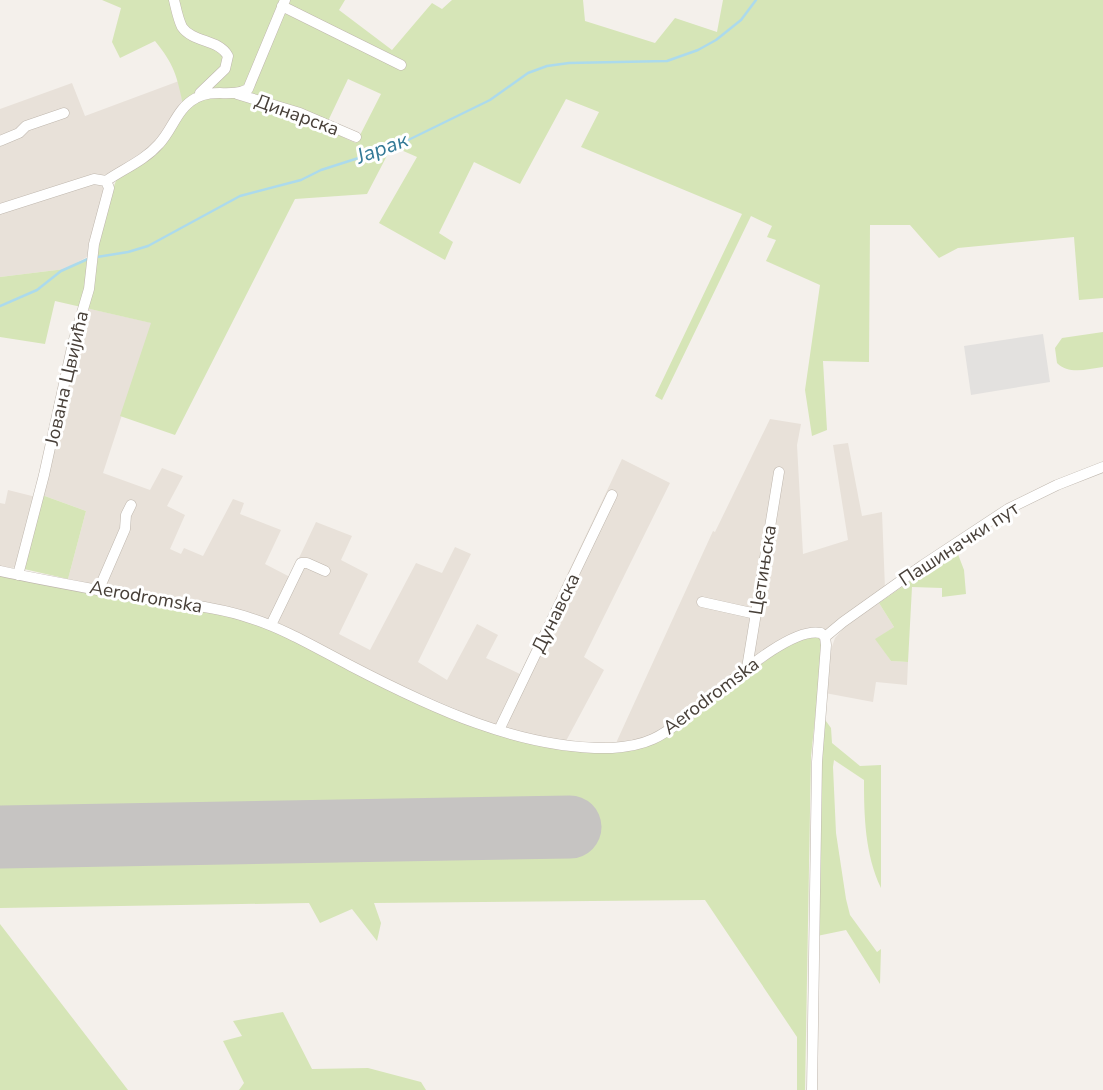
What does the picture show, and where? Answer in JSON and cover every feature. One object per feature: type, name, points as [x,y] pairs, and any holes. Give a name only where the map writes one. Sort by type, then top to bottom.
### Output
[{"type":"street","points":[[0,209],[89,180],[106,181],[153,151],[162,142],[182,110],[225,69],[228,56],[221,47],[198,38],[182,26],[174,0]]},
{"type":"street","points":[[195,99],[210,92],[237,94],[248,89],[284,3],[401,65]]},
{"type":"street","name":"Динарска","points":[[237,94],[300,113],[356,137]]},
{"type":"street","points":[[0,141],[19,133],[26,126],[64,113]]},
{"type":"street","name":"Јована Цвијића","points":[[18,575],[47,462],[73,343],[89,289],[94,244],[110,191],[106,181]]},
{"type":"street","name":"Пашиначки пут","points":[[825,637],[923,565],[1008,509],[1103,467]]},
{"type":"street","name":"Цетињска","points":[[747,668],[779,472]]},
{"type":"street","name":"Дунавска","points":[[499,730],[612,495]]},
{"type":"street","points":[[99,589],[125,529],[126,515],[131,505]]},
{"type":"street","points":[[271,625],[301,563],[325,571]]},
{"type":"street","name":"Aerodromska","points":[[0,571],[216,609],[271,625],[370,676],[499,730],[538,741],[576,746],[611,748],[655,738],[778,647],[808,633],[817,632],[825,637]]},
{"type":"street","points":[[702,602],[756,614]]},
{"type":"street","points":[[812,1090],[817,762],[825,637]]},
{"type":"shaded area","points":[[179,81],[183,105],[153,147],[108,174],[94,177],[106,187],[89,256],[65,269],[0,277],[0,109],[72,83],[85,116]]},
{"type":"shaded area","points":[[86,308],[152,323],[103,473],[150,490],[162,468],[183,476],[167,506],[185,515],[170,549],[181,554],[184,548],[203,556],[233,499],[244,503],[240,514],[281,530],[265,564],[290,577],[316,522],[352,536],[341,560],[368,574],[339,634],[370,650],[416,563],[442,573],[455,547],[471,554],[418,662],[447,680],[477,624],[498,635],[486,658],[520,674],[622,459],[670,483],[584,657],[604,670],[566,741],[537,737],[486,722],[374,674],[141,594],[68,579],[86,511],[42,495]]},
{"type":"shaded area","points":[[1043,334],[1050,382],[971,395],[964,346]]},
{"type":"shaded area","points":[[770,419],[801,424],[797,445],[803,554],[848,540],[833,445],[848,443],[862,516],[882,512],[885,589],[857,606],[826,631],[813,629],[798,634],[751,658],[663,729],[637,741],[616,743],[713,531],[715,532]]},
{"type":"shaded area","points":[[8,490],[36,497],[15,567],[12,568],[0,566],[0,503],[5,504]]},
{"type":"shaded area","points":[[879,603],[894,627],[876,639],[891,661],[908,662],[907,685],[876,682],[873,702],[825,693],[828,658],[835,638],[850,621]]},
{"type":"green space","points":[[102,0],[345,0],[339,10],[392,50],[432,3],[442,9],[452,0],[583,0],[585,21],[655,43],[675,18],[717,32],[723,0],[1103,0],[1103,298],[1079,300],[1074,237],[958,248],[939,258],[910,225],[870,225],[869,362],[823,361],[827,430],[812,436],[805,390],[820,285],[766,261],[776,240],[767,237],[772,226],[751,216],[662,400],[655,396],[742,214],[581,147],[599,112],[566,99],[520,184],[474,162],[439,233],[453,242],[445,260],[379,223],[417,157],[392,146],[367,194],[295,199],[175,435],[120,416],[151,323],[55,301],[45,344],[0,337],[0,277],[65,269],[97,253],[119,175],[161,146],[183,112],[194,101],[209,96],[251,100],[299,117],[356,143],[381,94],[348,79],[328,121],[268,98],[234,90],[204,92],[183,105],[174,71],[155,41],[120,58],[112,42],[121,8]]},
{"type":"green space","points":[[1103,332],[1103,367],[1073,370],[1057,363],[1055,348],[1062,338]]},
{"type":"green space","points":[[42,495],[86,511],[68,579],[24,569]]},
{"type":"green space","points":[[956,549],[964,570],[966,594],[942,597],[942,588],[912,587],[908,662],[891,661],[875,639],[894,627],[879,603]]},
{"type":"green space","points":[[0,574],[219,613],[259,624],[528,742],[646,746],[673,733],[697,716],[735,683],[785,647],[811,636],[820,637],[822,654],[811,756],[805,1090],[797,1090],[797,1037],[705,900],[374,903],[381,923],[377,941],[352,909],[320,923],[309,903],[0,908]]},
{"type":"green space","points":[[823,717],[831,728],[832,743],[860,766],[881,765],[881,888],[869,849],[864,780],[834,760],[833,767],[836,833],[846,899],[850,915],[877,952],[881,949],[880,984],[846,930],[817,936]]},
{"type":"green space","points":[[0,924],[128,1090],[0,1090]]},
{"type":"green space","points":[[283,1012],[312,1069],[368,1068],[421,1082],[426,1090],[239,1090],[244,1083],[223,1041],[242,1036],[233,1021]]},
{"type":"waterway","name":"Јарак","points":[[97,257],[148,246],[240,196],[301,180],[321,170],[396,146],[490,100],[528,73],[547,66],[667,61],[698,50],[741,20],[756,0]]},
{"type":"waterway","name":"Јарак","points":[[0,306],[37,290],[61,271],[90,258]]},
{"type":"runway","points":[[0,837],[570,827]]}]
